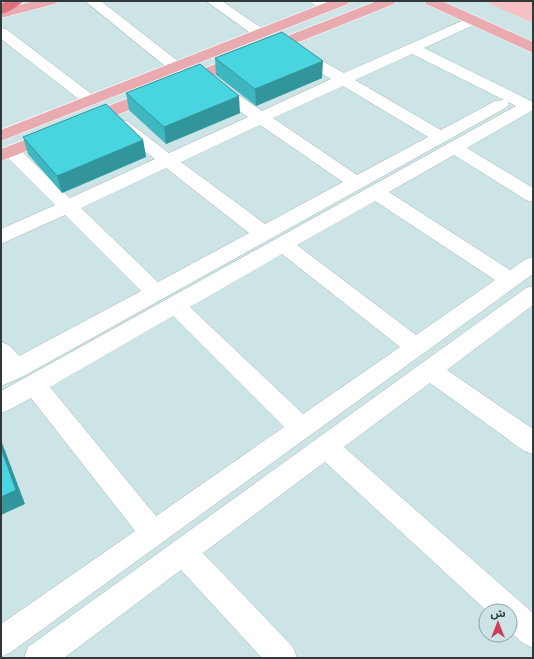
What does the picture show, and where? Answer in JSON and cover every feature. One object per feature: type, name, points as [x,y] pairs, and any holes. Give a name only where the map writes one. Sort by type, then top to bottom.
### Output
[{"type":"highway","points":[[1,10],[16,1]]},
{"type":"main road","points":[[1,14],[50,1]]},
{"type":"main road","points":[[4,148],[91,101],[261,34],[323,4],[343,1]]},
{"type":"main road","points":[[4,148],[106,114],[389,1]]},
{"type":"main road","points":[[431,1],[478,15]]},
{"type":"main road","points":[[463,1],[478,15],[533,48]]},
{"type":"street","points":[[92,1],[177,68]]},
{"type":"street","points":[[213,1],[261,34]]},
{"type":"street","points":[[1,237],[412,48],[478,15]]},
{"type":"street","points":[[1,32],[91,101]]},
{"type":"street","points":[[282,44],[448,142],[533,196]]},
{"type":"street","points":[[412,48],[525,104]]},
{"type":"street","points":[[200,76],[356,183]]},
{"type":"street","points":[[1,403],[17,377],[156,293],[356,183],[448,142],[525,104]]},
{"type":"street","points":[[106,114],[264,234]]},
{"type":"street","points":[[17,377],[175,305],[375,192],[448,142]]},
{"type":"street","points":[[4,148],[68,206],[156,293]]},
{"type":"street","points":[[375,192],[510,280]]},
{"type":"street","points":[[282,244],[416,348]]},
{"type":"street","points":[[1,642],[533,264]]},
{"type":"street","points":[[39,658],[533,294]]},
{"type":"street","points":[[175,305],[302,429]]},
{"type":"street","points":[[1,351],[17,377],[154,534]]},
{"type":"street","points":[[430,370],[533,443]]},
{"type":"street","points":[[326,447],[499,603]]},
{"type":"street","points":[[183,552],[282,658]]},
{"type":"street","points":[[518,620],[533,633]]},
{"type":"shaded area","points":[[484,1],[533,1],[533,23]]},
{"type":"building","points":[[282,32],[323,61],[255,89],[215,58]]},
{"type":"building","points":[[200,64],[239,96],[164,127],[126,93]]},
{"type":"building","points":[[106,104],[143,140],[57,176],[23,137]]},
{"type":"building","points":[[1,448],[16,490],[1,497]]}]
